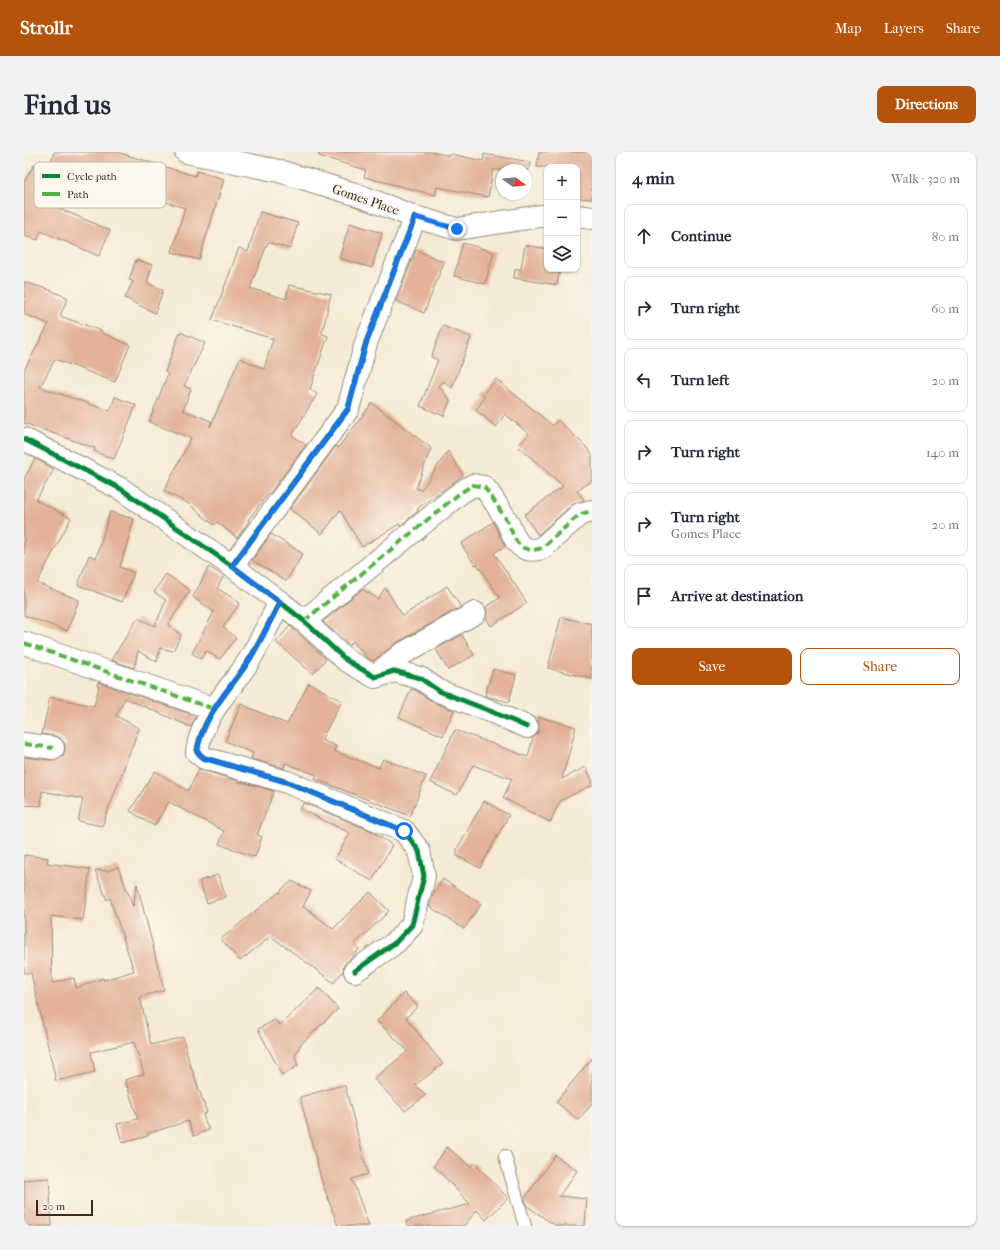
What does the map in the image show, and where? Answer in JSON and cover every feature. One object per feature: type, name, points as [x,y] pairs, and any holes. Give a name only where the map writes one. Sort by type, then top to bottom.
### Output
[{"type":"street","name":"Gomes Place","points":[[186,152],[278,171],[355,194],[415,217],[457,229],[544,215]]},
{"type":"street","points":[[580,216],[592,218]]},
{"type":"street","points":[[232,566],[348,409],[366,343],[415,217]]},
{"type":"street","points":[[24,439],[121,489],[232,566],[304,621],[346,660],[375,677],[394,671],[420,678],[440,691],[527,727]]},
{"type":"street","points":[[304,621],[460,492],[473,485],[484,487],[489,493],[507,522],[516,541],[524,548],[535,551],[542,548],[580,514],[592,511]]},
{"type":"street","points":[[280,602],[249,660],[214,709],[199,739],[197,752],[204,758],[287,782],[404,831],[419,851],[424,876],[412,925],[396,942],[355,971]]},
{"type":"street","points":[[375,677],[402,654],[475,613]]},
{"type":"street","points":[[24,642],[214,709]]},
{"type":"street","points":[[24,744],[53,748]]},
{"type":"lane","points":[[505,1156],[525,1226]]},
{"type":"building","points":[[54,152],[117,152],[150,162],[51,162]]},
{"type":"building","points":[[320,152],[432,152],[450,156],[451,154],[483,161],[484,154],[530,162],[530,164],[496,164],[496,170],[493,170],[488,197],[437,187],[435,195],[364,177],[366,170],[319,156]]},
{"type":"building","points":[[539,152],[592,152],[592,199],[580,198],[580,164],[544,164],[544,167],[537,167]]},
{"type":"building","points":[[34,165],[34,208],[60,208],[110,230],[99,256],[41,231],[38,240],[24,236],[24,182]]},
{"type":"building","points":[[166,167],[195,176],[197,171],[224,179],[199,260],[172,252],[185,208],[166,202]]},
{"type":"building","points":[[260,212],[298,223],[290,249],[268,242],[250,288],[286,299],[289,285],[331,294],[322,334],[328,336],[310,389],[317,394],[292,435],[306,445],[248,520],[249,521],[237,538],[217,522],[214,525],[189,504],[164,491],[191,438],[149,422],[168,374],[165,372],[180,332],[205,343],[184,386],[191,389],[183,410],[211,421],[210,427],[240,358],[264,369],[273,339],[212,320],[239,248],[248,252]]},
{"type":"building","points":[[350,223],[382,233],[372,268],[339,258]]},
{"type":"building","points":[[463,243],[494,252],[485,284],[454,276]]},
{"type":"building","points":[[525,245],[544,248],[544,272],[559,272],[557,285],[514,278],[515,269],[521,269]]},
{"type":"building","points":[[416,250],[444,262],[424,313],[396,301]]},
{"type":"building","points":[[136,260],[152,265],[147,283],[163,290],[155,313],[125,298],[133,281],[129,280]]},
{"type":"building","points":[[24,282],[47,289],[68,298],[60,316],[102,331],[102,333],[130,345],[115,382],[55,359],[40,387],[110,411],[115,397],[136,405],[114,459],[94,451],[95,448],[24,423],[24,370],[49,324],[24,314]]},
{"type":"building","points":[[443,326],[471,337],[452,388],[444,381],[439,386],[450,400],[444,416],[420,406],[438,360],[431,357]]},
{"type":"building","points":[[496,379],[552,425],[558,420],[586,447],[592,455],[592,481],[577,491],[584,500],[572,505],[538,535],[524,515],[563,486],[518,446],[529,434],[505,414],[496,427],[476,410],[485,397],[482,395]]},
{"type":"building","points":[[372,403],[431,448],[416,488],[421,490],[448,451],[463,475],[417,509],[418,511],[400,526],[399,524],[362,547],[340,510],[322,534],[290,509],[336,446],[338,448]]},
{"type":"building","points":[[35,459],[54,469],[36,500],[71,518],[37,583],[79,600],[67,631],[24,615],[24,479]]},
{"type":"building","points":[[110,512],[134,519],[120,567],[134,573],[122,602],[78,585],[89,555],[96,558]]},
{"type":"building","points":[[493,522],[505,546],[494,553],[527,603],[491,626],[486,618],[486,607],[500,598],[477,564],[475,565],[461,544]]},
{"type":"building","points":[[271,534],[303,554],[286,581],[252,560]]},
{"type":"building","points":[[209,567],[224,576],[217,588],[240,603],[223,627],[236,638],[220,659],[206,651],[201,659],[192,653],[214,612],[193,597]]},
{"type":"building","points":[[166,574],[190,590],[168,625],[181,635],[173,651],[160,648],[157,662],[138,651],[134,668],[111,660],[138,618],[155,626],[166,600],[154,592]]},
{"type":"building","points":[[447,586],[461,607],[396,643],[373,661],[366,657],[353,641],[349,645],[323,622],[362,589],[378,599],[385,588],[403,616]]},
{"type":"building","points":[[561,617],[592,624],[592,679],[548,668]]},
{"type":"building","points":[[290,626],[326,659],[313,674],[276,642]]},
{"type":"building","points":[[462,635],[474,655],[448,670],[436,649]]},
{"type":"building","points":[[493,669],[516,675],[509,702],[485,696]]},
{"type":"building","points":[[98,682],[196,716],[191,727],[125,698],[116,716],[139,728],[102,826],[78,821],[83,799],[42,791],[41,806],[24,805],[24,757],[57,760],[63,756],[65,750],[65,744],[60,738],[42,734],[50,697],[94,706],[99,686],[97,686]]},
{"type":"building","points":[[309,683],[342,701],[321,740],[336,746],[334,751],[379,768],[383,759],[426,776],[410,816],[315,779],[317,775],[285,763],[284,768],[251,759],[253,753],[225,741],[241,704],[287,724]]},
{"type":"building","points":[[411,689],[415,690],[434,703],[454,710],[443,736],[399,717]]},
{"type":"building","points":[[539,717],[576,727],[562,779],[586,767],[592,780],[592,785],[560,801],[550,822],[503,798],[512,779],[473,765],[457,795],[430,782],[455,730],[528,757],[533,738],[539,732]]},
{"type":"building","points":[[199,769],[241,783],[242,782],[274,791],[257,835],[262,837],[255,857],[219,844],[224,831],[169,802],[154,826],[130,811],[155,771],[188,791]]},
{"type":"building","points":[[484,801],[509,815],[480,868],[457,856],[457,849]]},
{"type":"building","points":[[304,803],[372,831],[392,845],[372,881],[335,859],[350,833],[300,809]]},
{"type":"building","points":[[24,855],[48,858],[47,863],[90,869],[83,920],[51,916],[52,983],[74,978],[76,988],[103,978],[104,980],[134,971],[110,898],[107,900],[95,870],[107,871],[118,867],[133,906],[137,884],[164,990],[140,997],[151,1045],[183,1037],[190,1066],[207,1113],[203,1116],[209,1130],[194,1136],[188,1121],[147,1134],[148,1136],[122,1143],[117,1124],[138,1119],[125,1080],[144,1074],[134,1042],[91,1052],[95,1072],[56,1081],[31,973],[24,973]]},
{"type":"building","points":[[218,875],[226,897],[207,903],[199,881]]},
{"type":"building","points":[[443,879],[481,904],[464,929],[429,906],[432,896]]},
{"type":"building","points":[[292,881],[311,891],[303,907],[311,911],[333,929],[370,892],[389,911],[354,945],[359,949],[344,965],[343,971],[334,983],[271,936],[240,961],[221,939],[279,892],[280,893],[282,889]]},
{"type":"building","points":[[319,988],[338,1009],[300,1045],[295,1056],[298,1066],[282,1075],[258,1029],[275,1020],[280,1025]]},
{"type":"building","points":[[404,993],[418,1006],[406,1018],[443,1064],[415,1085],[426,1095],[405,1111],[374,1079],[408,1051],[377,1021]]},
{"type":"building","points":[[592,1058],[592,1104],[578,1120],[556,1102]]},
{"type":"building","points":[[339,1086],[345,1086],[368,1174],[352,1179],[369,1226],[338,1226],[322,1182],[300,1097]]},
{"type":"building","points":[[447,1147],[471,1167],[474,1163],[508,1198],[486,1220],[477,1210],[464,1226],[407,1226],[406,1221],[470,1204],[434,1166]]},
{"type":"building","points":[[555,1155],[577,1171],[559,1196],[587,1199],[585,1226],[556,1226],[527,1206],[525,1198]]},
{"type":"building","points":[[49,1178],[52,1226],[24,1226],[24,1180]]},
{"type":"marked path","points":[[304,621],[460,493],[473,485],[484,487],[507,521],[518,543],[528,550],[542,548],[580,514],[592,511]]},
{"type":"marked path","points":[[24,643],[214,709]]},
{"type":"marked path","points":[[24,744],[53,748]]},
{"type":"cycle path","points":[[232,566],[348,409],[366,343],[415,217]]},
{"type":"cycle path","points":[[24,439],[121,489],[232,566],[304,621],[346,660],[375,677],[394,671],[420,678],[439,691],[527,727]]},
{"type":"cycle path","points":[[280,602],[250,659],[211,714],[200,738],[197,752],[204,758],[287,782],[404,831],[419,851],[424,876],[412,925],[396,942],[355,971]]},
{"type":"route","points":[[404,831],[287,782],[204,758],[197,752],[199,739],[214,709],[249,660],[280,602],[232,566],[348,409],[366,343],[415,217],[457,229]]}]
